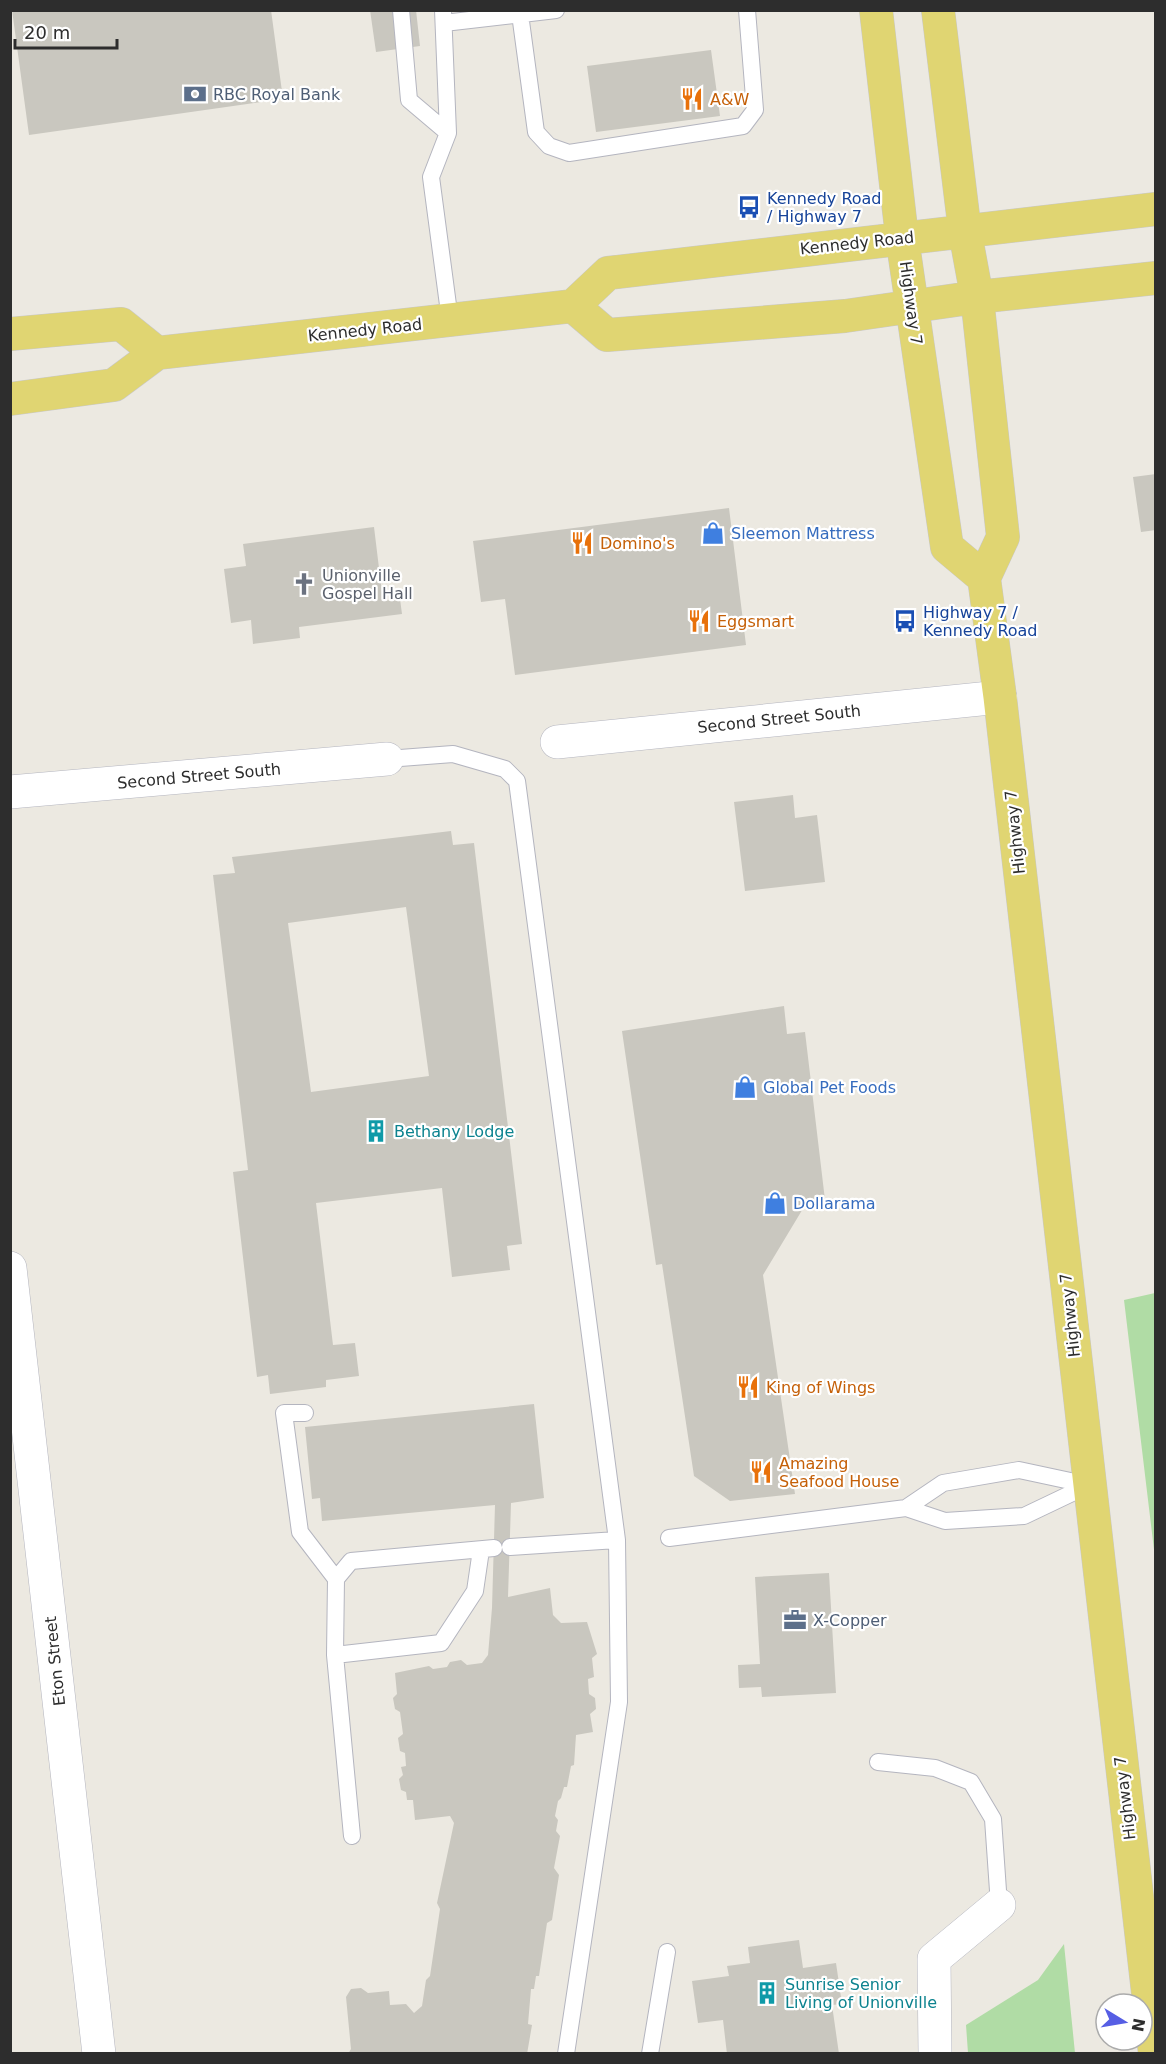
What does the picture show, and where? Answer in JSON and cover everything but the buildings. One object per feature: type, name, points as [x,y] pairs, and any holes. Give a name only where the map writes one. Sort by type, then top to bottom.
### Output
[{"type":"main road","name":"Highway 7","points":[[876,10],[902,237],[947,547],[984,578],[1000,697],[1155,2054]]},
{"type":"main road","points":[[938,10],[965,232],[977,297],[1003,537],[984,578]]},
{"type":"main road","name":"Kennedy Road","points":[[157,353],[573,306],[608,273],[1155,209]]},
{"type":"main road","points":[[573,306],[607,335],[845,316],[977,297],[1155,278]]},
{"type":"main road","points":[[10,334],[121,324],[157,353],[114,385],[10,399]]},
{"type":"street","name":"Second Street South","points":[[557,742],[1000,697]]},
{"type":"street","name":"Second Street South","points":[[10,792],[387,759]]},
{"type":"street","name":"Eton Street","points":[[10,1268],[99,2054]]},
{"type":"street","points":[[935,2054],[934,1959],[999,1905]]},
{"type":"lane","points":[[402,10],[409,100],[448,134]]},
{"type":"lane","points":[[450,320],[431,177],[448,134],[444,17],[556,10]]},
{"type":"lane","points":[[520,14],[536,132],[549,146],[569,153],[743,126],[755,110],[747,10]]},
{"type":"lane","points":[[387,759],[453,754],[505,770],[517,781],[617,1540],[619,1702],[566,2054]]},
{"type":"lane","points":[[305,1413],[285,1413],[300,1532],[336,1579],[335,1656],[352,1836]]},
{"type":"lane","points":[[906,1508],[943,1483],[1018,1470],[1089,1485]]},
{"type":"lane","points":[[669,1538],[906,1508],[945,1521],[1024,1516],[1089,1485]]},
{"type":"lane","points":[[336,1579],[351,1561],[617,1540]]},
{"type":"lane","points":[[335,1656],[441,1642],[475,1591],[495,1548]]},
{"type":"lane","points":[[878,1762],[934,1768],[971,1782],[993,1819],[999,1905]]},
{"type":"lane","points":[[650,2054],[667,1952]]},
{"type":"green space","points":[[1156,1293],[1155,1558],[1124,1300]]},
{"type":"green space","points":[[1064,1944],[1075,2053],[968,2053],[966,2025],[1038,1980]]},
{"type":"place","name":"RBC Royal Bank","points":[[195,94]]},
{"type":"place","name":"A&W","points":[[692,99]]},
{"type":"place","name":"Kennedy Road / Highway 7","points":[[749,207]]},
{"type":"place","name":"Sleemon Mattress","points":[[713,533]]},
{"type":"place","name":"Domino's","points":[[582,543]]},
{"type":"place","name":"Unionville Gospel Hall","points":[[304,584]]},
{"type":"place","name":"Eggsmart","points":[[699,621]]},
{"type":"place","name":"Highway 7 / Kennedy Road","points":[[905,621]]},
{"type":"place","name":"Global Pet Foods","points":[[745,1087]]},
{"type":"place","name":"Bethany Lodge","points":[[376,1131]]},
{"type":"place","name":"Dollarama","points":[[775,1203]]},
{"type":"place","name":"King of Wings","points":[[748,1387]]},
{"type":"place","name":"Amazing Seafood House","points":[[761,1472]]},
{"type":"place","name":"X-Copper","points":[[795,1620]]},
{"type":"place","name":"Sunrise Senior Living of Unionville","points":[[767,1993]]}]
